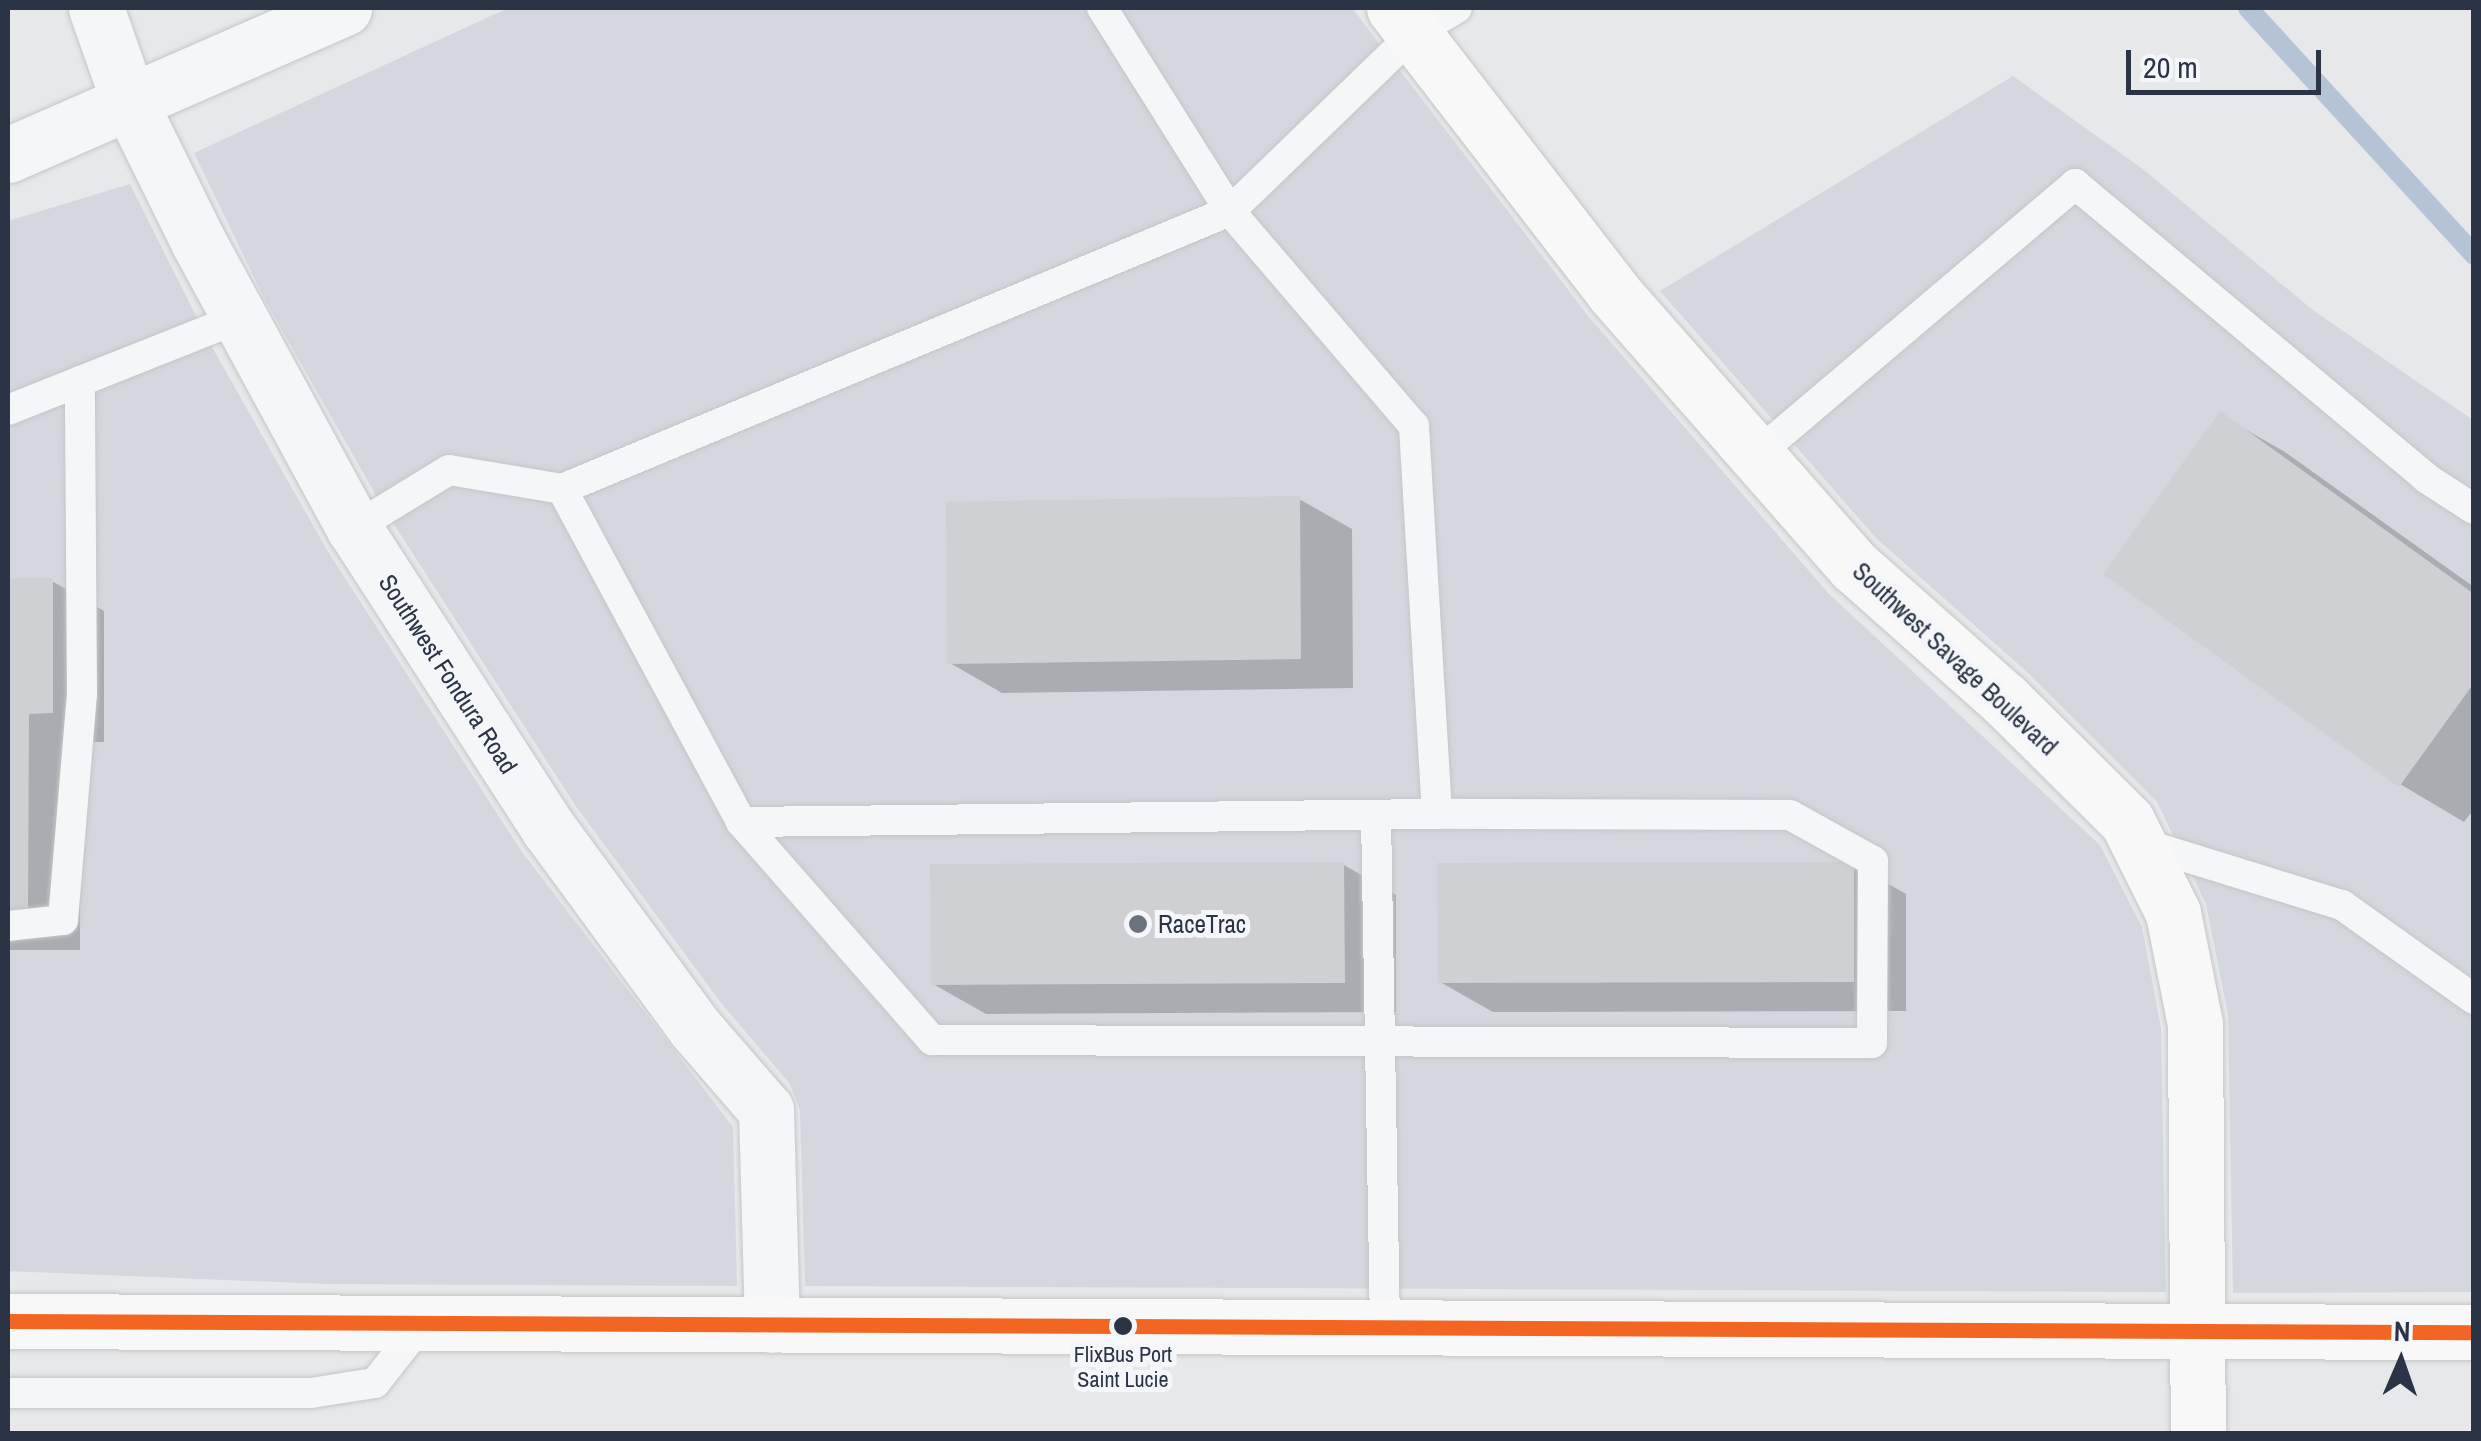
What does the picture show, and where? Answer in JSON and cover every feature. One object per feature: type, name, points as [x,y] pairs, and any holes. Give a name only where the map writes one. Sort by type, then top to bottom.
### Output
[{"type":"main road","name":"Southwest Savage Boulevard","points":[[1421,16],[1614,293],[1854,566],[2004,700],[2127,822],[2138,842],[2173,913],[2195,1024],[2198,1434]]},
{"type":"main road","points":[[8,1321],[2474,1332]]},
{"type":"street","name":"Southwest Fondura Road","points":[[96,8],[128,99],[237,319],[354,528],[548,828],[696,1028],[766,1110],[772,1325]]},
{"type":"street","points":[[8,155],[128,99],[344,8]]},
{"type":"lane","points":[[1102,8],[1230,211],[1414,426],[1437,814]]},
{"type":"lane","points":[[354,528],[449,470],[562,489],[1230,211],[1421,16]]},
{"type":"lane","points":[[1756,455],[2075,184],[2426,478],[2474,508]]},
{"type":"lane","points":[[8,410],[237,319]]},
{"type":"lane","points":[[8,926],[63,920],[82,694],[80,381]]},
{"type":"lane","points":[[562,489],[741,822],[932,1040],[1872,1043],[1873,861],[1790,815],[1437,814],[741,822]]},
{"type":"lane","points":[[1376,815],[1385,1328]]},
{"type":"lane","points":[[2138,842],[2342,905],[2474,998]]},
{"type":"lane","points":[[8,1392],[312,1393],[374,1384],[423,1322]]},
{"type":"shaded area","points":[[508,8],[1352,8],[1589,317],[1829,594],[2100,845],[2142,927],[2161,1028],[2166,1292],[805,1286],[800,1110],[790,1084],[721,1003],[575,805],[382,506],[265,300],[194,153]]},
{"type":"shaded area","points":[[2013,76],[2144,170],[2314,311],[2473,420],[2473,1292],[2233,1293],[2228,1015],[2206,904],[2157,802],[2027,672],[1876,538],[1660,291]]},
{"type":"shaded area","points":[[130,184],[208,340],[327,550],[522,852],[733,1127],[737,1286],[326,1284],[8,1271],[8,221]]},
{"type":"building","points":[[2220,411],[2474,594],[2474,683],[2399,787],[2103,574]]},
{"type":"building","points":[[1300,496],[1301,659],[947,664],[946,502]]},
{"type":"building","points":[[8,578],[53,578],[53,713],[29,714],[28,921],[8,921]]},
{"type":"building","name":"RaceTrac","points":[[1344,862],[1345,983],[931,985],[930,864]]},
{"type":"building","points":[[1854,862],[1854,982],[1438,983],[1437,863]]},
{"type":"waterway","points":[[2248,8],[2474,255]]},
{"type":"transit line","points":[[8,1321],[2474,1332]]},
{"type":"place","name":"RaceTrac","points":[[1138,924]]},
{"type":"place","name":"FlixBus Port Saint Lucie","points":[[1123,1326]]}]
